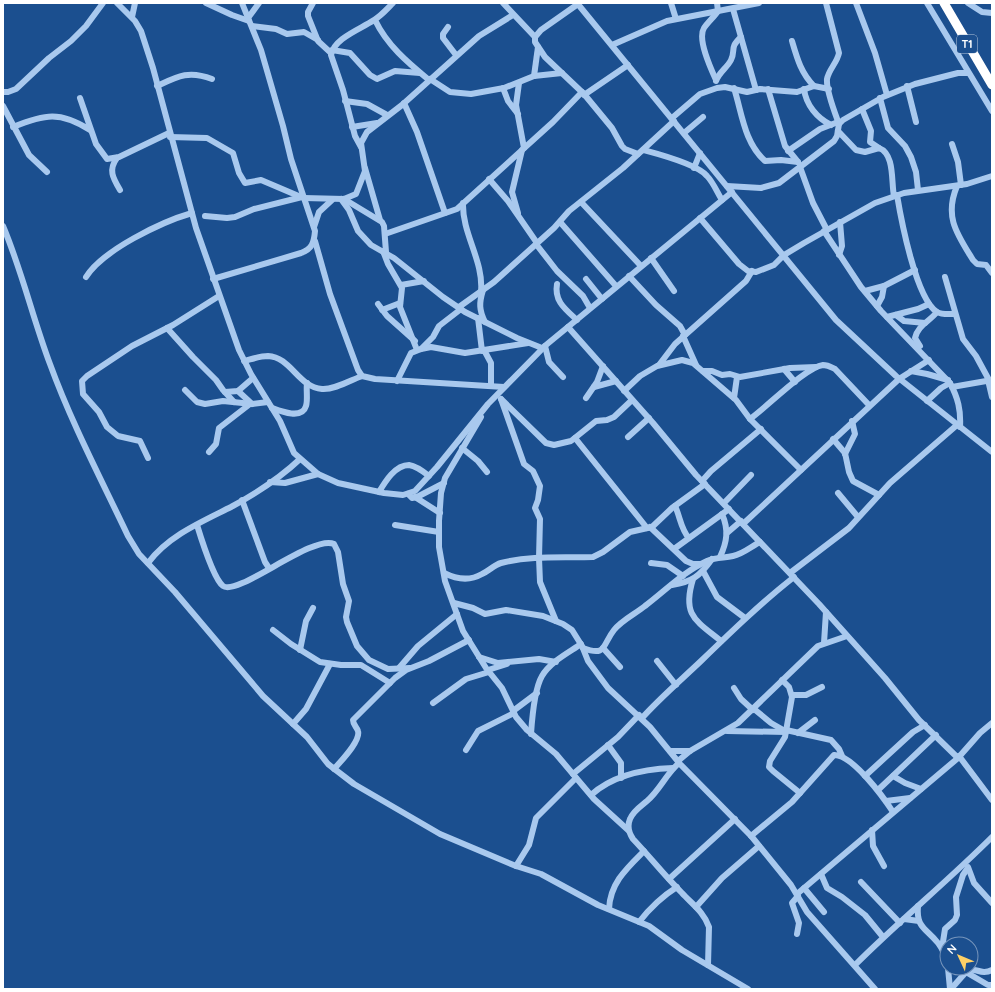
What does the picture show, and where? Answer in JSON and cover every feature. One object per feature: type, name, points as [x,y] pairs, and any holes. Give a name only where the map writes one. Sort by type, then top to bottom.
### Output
[{"type":"highway","name":"T1","points":[[944,3],[992,85]]},
{"type":"street","points":[[3,92],[16,89],[49,58],[71,41],[86,26],[103,3]]},
{"type":"street","points":[[117,3],[132,17],[141,31],[192,213],[213,279],[244,361],[272,408],[294,453],[300,460],[318,474],[338,483],[379,492],[408,494],[409,496],[415,497],[440,513]]},
{"type":"street","points":[[132,17],[135,3]]},
{"type":"street","points":[[206,3],[250,22],[276,29],[287,34],[304,32],[318,40]]},
{"type":"street","points":[[242,3],[261,50],[291,159],[314,227]]},
{"type":"street","points":[[250,22],[258,3]]},
{"type":"street","points":[[313,3],[308,12],[308,16],[318,40],[324,49],[331,52],[350,53],[370,76],[377,79],[395,72],[420,73]]},
{"type":"street","points":[[331,52],[352,34],[375,20],[393,3]]},
{"type":"street","points":[[503,3],[535,37],[538,47],[545,57],[583,93],[612,128],[625,149],[641,152],[694,168],[707,175],[722,200]]},
{"type":"street","points":[[671,3],[676,19]]},
{"type":"street","points":[[717,3],[718,11],[703,32],[705,52],[716,80],[717,88]]},
{"type":"street","points":[[612,45],[644,30],[676,19],[756,3]]},
{"type":"street","points":[[856,3],[875,53],[887,95]]},
{"type":"street","points":[[928,3],[968,73],[992,111]]},
{"type":"street","points":[[968,3],[982,12],[992,12]]},
{"type":"street","points":[[535,37],[541,30],[578,4],[836,320],[898,378],[992,452]]},
{"type":"street","points":[[728,186],[761,188],[770,186],[788,177],[800,165],[834,141],[839,123],[827,79],[838,59],[839,53],[829,4]]},
{"type":"street","points":[[734,7],[756,90]]},
{"type":"street","points":[[361,147],[363,138],[377,123],[404,103],[429,79],[479,36],[513,15]]},
{"type":"street","points":[[375,20],[389,43],[420,73],[450,92],[471,94],[503,88],[534,76],[562,73]]},
{"type":"street","points":[[448,27],[443,34],[443,38],[456,55]]},
{"type":"street","points":[[716,80],[732,59],[733,47],[741,37]]},
{"type":"street","points":[[792,41],[801,69],[806,79],[814,86]]},
{"type":"street","points":[[534,76],[538,47]]},
{"type":"street","points":[[331,52],[355,136],[361,147],[380,220],[384,226],[384,252],[388,264],[401,285],[400,307],[419,349]]},
{"type":"street","points":[[385,234],[435,215],[452,212],[553,122],[583,93],[628,65]]},
{"type":"street","points":[[778,160],[788,151],[820,129],[839,123],[880,98],[906,86],[958,73],[968,73]]},
{"type":"street","points":[[157,86],[188,74],[199,74],[212,79]]},
{"type":"street","points":[[518,216],[512,192],[523,149],[516,105],[519,83]]},
{"type":"street","points":[[397,380],[411,353],[419,349],[433,337],[439,326],[537,244],[581,202],[641,152],[700,94],[717,88],[734,88],[742,91],[768,89],[797,92],[814,86],[829,89]]},
{"type":"street","points":[[906,86],[916,122]]},
{"type":"street","points":[[503,88],[508,101],[518,115]]},
{"type":"street","points":[[734,88],[751,144],[765,161],[778,160],[800,165]]},
{"type":"street","points":[[516,866],[529,845],[536,818],[575,776],[676,685],[792,575],[849,528],[879,495],[958,426],[961,412],[957,397],[950,384],[864,291],[826,231],[813,203],[800,165],[788,151],[768,89]]},
{"type":"street","points":[[804,89],[805,95],[817,115],[831,125]]},
{"type":"street","points":[[80,98],[90,130],[104,157],[111,159],[170,135],[207,138],[233,153],[241,178],[245,183],[261,180],[303,197],[333,199],[342,199],[356,194],[365,172],[365,167]]},
{"type":"street","points":[[880,98],[888,128],[905,146],[911,157],[916,172],[918,190]]},
{"type":"street","points":[[345,101],[367,104],[387,116]]},
{"type":"street","points":[[404,103],[417,132],[445,214]]},
{"type":"street","points":[[3,106],[29,155],[47,172]]},
{"type":"street","points":[[862,109],[871,131],[870,142],[886,152],[890,162],[901,220],[915,270],[929,304],[937,312],[955,314]]},
{"type":"street","points":[[13,127],[40,117],[49,116],[72,119],[90,130]]},
{"type":"street","points":[[684,133],[703,117]]},
{"type":"street","points":[[352,126],[377,123]]},
{"type":"street","points":[[838,131],[856,150],[865,152],[879,148]]},
{"type":"street","points":[[952,144],[958,162],[959,186],[952,202],[954,227],[973,260],[977,264],[986,264],[992,273]]},
{"type":"street","points":[[694,168],[700,153]]},
{"type":"street","points":[[117,157],[113,163],[111,174],[120,190]]},
{"type":"street","points":[[700,218],[739,264],[752,271],[764,270],[774,265],[784,255],[875,203],[918,190],[959,186],[992,176]]},
{"type":"street","points":[[489,179],[518,216],[557,271],[583,296],[590,308]]},
{"type":"street","points":[[408,494],[415,491],[429,476],[490,402],[499,397],[504,387],[544,347],[616,286],[732,192]]},
{"type":"street","points":[[205,216],[227,218],[303,197]]},
{"type":"street","points":[[333,199],[319,212],[314,227],[314,241],[330,294],[351,354],[362,376]]},
{"type":"street","points":[[342,199],[350,205],[380,220]]},
{"type":"street","points":[[342,199],[363,239],[384,252],[460,308],[528,343],[544,347]]},
{"type":"street","points":[[581,202],[641,266]]},
{"type":"street","points":[[463,203],[464,220],[481,277],[482,291],[479,306],[480,313],[486,322]]},
{"type":"street","points":[[86,278],[92,268],[102,259],[154,227],[172,219],[192,213]]},
{"type":"street","points":[[560,222],[616,286]]},
{"type":"street","points":[[840,222],[842,246],[840,255]]},
{"type":"street","points":[[3,226],[22,274],[50,364],[68,409],[128,536],[139,554],[264,696],[293,724],[334,769],[354,784],[440,834],[516,866],[541,874],[585,898],[649,926],[682,950],[748,989]]},
{"type":"street","points":[[213,279],[301,253],[308,250],[314,241]]},
{"type":"street","points":[[651,258],[674,291]]},
{"type":"street","points":[[864,291],[884,286],[915,270]]},
{"type":"street","points":[[659,365],[684,335],[746,281],[752,271]]},
{"type":"street","points":[[629,276],[656,305],[680,326],[697,367]]},
{"type":"street","points":[[945,277],[963,339],[976,356],[990,380],[992,397]]},
{"type":"street","points":[[586,279],[602,299]]},
{"type":"street","points":[[401,285],[424,281]]},
{"type":"street","points":[[557,284],[556,295],[558,300],[577,320]]},
{"type":"street","points":[[877,306],[882,297],[884,286]]},
{"type":"street","points":[[148,458],[140,441],[118,436],[107,427],[99,412],[83,394],[81,386],[82,381],[86,376],[138,342],[167,328],[219,296]]},
{"type":"street","points":[[382,310],[400,302]]},
{"type":"street","points":[[378,304],[405,334],[415,341]]},
{"type":"street","points":[[887,317],[914,310],[929,304]]},
{"type":"street","points":[[914,310],[922,322]]},
{"type":"street","points":[[919,350],[920,346],[915,336],[922,322],[937,312]]},
{"type":"street","points":[[896,315],[904,321],[922,322]]},
{"type":"street","points":[[478,318],[483,350],[491,363],[491,386]]},
{"type":"street","points":[[568,327],[704,482],[826,612],[925,725],[959,757],[992,800]]},
{"type":"street","points":[[167,328],[216,380],[234,402]]},
{"type":"street","points":[[419,349],[431,347],[465,353],[528,343]]},
{"type":"street","points":[[544,347],[549,362],[563,377]]},
{"type":"street","points":[[244,361],[268,356],[276,358],[286,363],[307,383],[322,389],[362,376],[397,380],[504,387]]},
{"type":"street","points":[[624,391],[640,376],[659,365],[682,360],[693,363],[734,398],[750,419],[801,470]]},
{"type":"street","points":[[727,533],[742,522],[801,470],[898,378],[929,360]]},
{"type":"street","points":[[703,371],[712,371],[722,376],[730,374],[736,377],[746,377],[784,369],[816,368],[828,365],[835,369],[869,405]]},
{"type":"street","points":[[586,398],[594,387],[603,366]]},
{"type":"street","points":[[750,419],[795,382],[816,368]]},
{"type":"street","points":[[784,369],[795,382]]},
{"type":"street","points":[[911,371],[927,374],[950,384]]},
{"type":"street","points":[[734,398],[736,377]]},
{"type":"street","points":[[225,392],[238,391],[253,378]]},
{"type":"street","points":[[927,401],[941,388],[950,384],[990,380]]},
{"type":"street","points":[[594,387],[616,381]]},
{"type":"street","points":[[272,408],[295,414],[304,410],[306,406],[307,383]]},
{"type":"street","points":[[185,390],[197,402],[205,404],[223,401],[251,404],[268,402]]},
{"type":"street","points":[[238,391],[251,404]]},
{"type":"street","points":[[499,397],[547,444],[554,445],[575,438],[596,421],[607,420],[614,417],[632,400]]},
{"type":"street","points":[[499,397],[524,464],[533,472],[540,486],[535,508],[540,519],[540,582],[556,621]]},
{"type":"street","points":[[490,402],[462,448],[444,483],[440,513],[439,547],[444,574],[463,631],[488,671],[502,688],[514,712],[531,734],[556,754],[591,795],[628,830],[633,839],[703,915],[709,927],[708,965]]},
{"type":"street","points":[[209,452],[216,444],[220,428],[251,404]]},
{"type":"street","points":[[628,437],[649,418]]},
{"type":"street","points":[[845,454],[855,434],[852,421]]},
{"type":"street","points":[[444,574],[452,578],[466,578],[482,574],[501,563],[539,558],[593,557],[603,552],[630,532],[649,528],[704,482],[711,471],[761,429]]},
{"type":"street","points":[[575,438],[649,528],[686,560],[693,564],[701,564]]},
{"type":"street","points":[[833,439],[845,454],[849,472],[853,481],[879,495]]},
{"type":"street","points":[[462,448],[478,461],[487,472]]},
{"type":"street","points":[[148,563],[155,552],[169,541],[242,500],[300,460]]},
{"type":"street","points":[[379,492],[390,477],[405,466],[414,466],[429,476]]},
{"type":"street","points":[[270,482],[284,483],[318,474]]},
{"type":"street","points":[[724,503],[751,475]]},
{"type":"street","points":[[415,497],[444,483]]},
{"type":"street","points":[[838,493],[858,517]]},
{"type":"street","points":[[242,500],[265,562],[269,568]]},
{"type":"street","points":[[675,506],[681,519],[684,532],[689,538]]},
{"type":"street","points":[[674,549],[729,509]]},
{"type":"street","points":[[720,557],[726,543],[727,533],[726,524],[722,514]]},
{"type":"street","points":[[197,525],[216,576],[224,587],[229,589],[237,587],[269,568],[323,543],[328,542],[334,544],[338,552],[343,584],[349,601],[346,616],[347,622],[357,646],[369,660],[388,669],[410,668]]},
{"type":"street","points":[[395,525],[439,532]]},
{"type":"street","points":[[582,646],[597,652],[603,648],[613,631],[621,623],[683,576],[701,564],[712,559],[733,556],[760,542]]},
{"type":"street","points":[[672,585],[686,583],[693,579],[703,571],[712,559]]},
{"type":"street","points":[[651,563],[667,565],[683,576]]},
{"type":"street","points":[[703,571],[717,597],[745,618]]},
{"type":"street","points":[[693,579],[688,603],[690,612],[705,629],[721,641]]},
{"type":"street","points":[[454,603],[473,608],[486,614],[506,610],[531,614],[556,621],[572,630],[582,646],[588,661],[608,688],[640,717],[678,762],[751,836],[798,895],[807,912],[875,989]]},
{"type":"street","points":[[300,650],[306,621],[313,608]]},
{"type":"street","points":[[824,643],[826,612]]},
{"type":"street","points":[[399,668],[418,646],[457,614]]},
{"type":"street","points":[[273,630],[300,650],[320,662],[366,666],[382,680],[390,683]]},
{"type":"street","points":[[628,830],[632,814],[654,794],[678,762],[690,751],[726,731],[753,709],[807,656],[824,643],[847,636]]},
{"type":"street","points":[[334,769],[350,750],[359,736],[353,720],[390,683],[410,668],[429,661],[469,640]]},
{"type":"street","points":[[531,734],[537,693],[542,676],[556,662],[582,646]]},
{"type":"street","points":[[603,648],[620,667]]},
{"type":"street","points":[[479,657],[498,663],[539,659],[556,662]]},
{"type":"street","points":[[657,661],[676,685]]},
{"type":"street","points":[[433,703],[466,679],[509,663]]},
{"type":"street","points":[[293,724],[306,709],[330,664]]},
{"type":"street","points":[[782,680],[789,687],[792,695],[786,731],[780,746],[770,761],[769,767],[772,771],[800,792]]},
{"type":"street","points":[[792,695],[806,695],[822,687]]},
{"type":"street","points":[[734,688],[741,699],[753,709],[771,723],[786,731]]},
{"type":"street","points":[[466,750],[478,731],[514,712],[537,693]]},
{"type":"street","points":[[798,734],[815,720]]},
{"type":"street","points":[[797,934],[798,923],[792,902],[804,888],[959,757],[980,733],[992,723]]},
{"type":"street","points":[[865,776],[913,732],[925,725]]},
{"type":"street","points":[[726,731],[786,731],[831,740],[839,749],[842,756],[865,776],[878,790],[893,812]]},
{"type":"street","points":[[878,790],[936,736]]},
{"type":"street","points":[[608,745],[622,763],[621,778]]},
{"type":"street","points":[[670,751],[690,751]]},
{"type":"street","points":[[751,836],[800,792],[821,771],[831,757],[834,755],[842,756]]},
{"type":"street","points":[[591,795],[604,785],[621,778],[654,768],[673,768]]},
{"type":"street","points":[[893,776],[905,783],[921,788]]},
{"type":"street","points":[[886,801],[910,798]]},
{"type":"street","points":[[669,879],[735,819]]},
{"type":"street","points":[[872,830],[873,846],[884,866]]},
{"type":"street","points":[[855,965],[992,838]]},
{"type":"street","points":[[696,908],[722,878],[759,846]]},
{"type":"street","points":[[609,909],[609,898],[620,876],[644,850]]},
{"type":"street","points":[[944,936],[945,929],[955,920],[957,915],[956,897],[962,875],[967,869],[968,861]]},
{"type":"street","points":[[967,869],[974,883],[992,903]]},
{"type":"street","points":[[821,874],[827,888],[865,916],[883,938]]},
{"type":"street","points":[[861,882],[902,921],[919,921]]},
{"type":"street","points":[[639,922],[661,897],[677,887]]},
{"type":"street","points":[[804,888],[824,912]]},
{"type":"street","points":[[918,906],[919,921],[939,944]]},
{"type":"street","points":[[979,971],[984,973],[992,970]]},
{"type":"street","points":[[949,976],[950,989]]},
{"type":"street","points":[[950,989],[959,976]]},
{"type":"street","points":[[973,976],[988,985],[992,985]]}]
